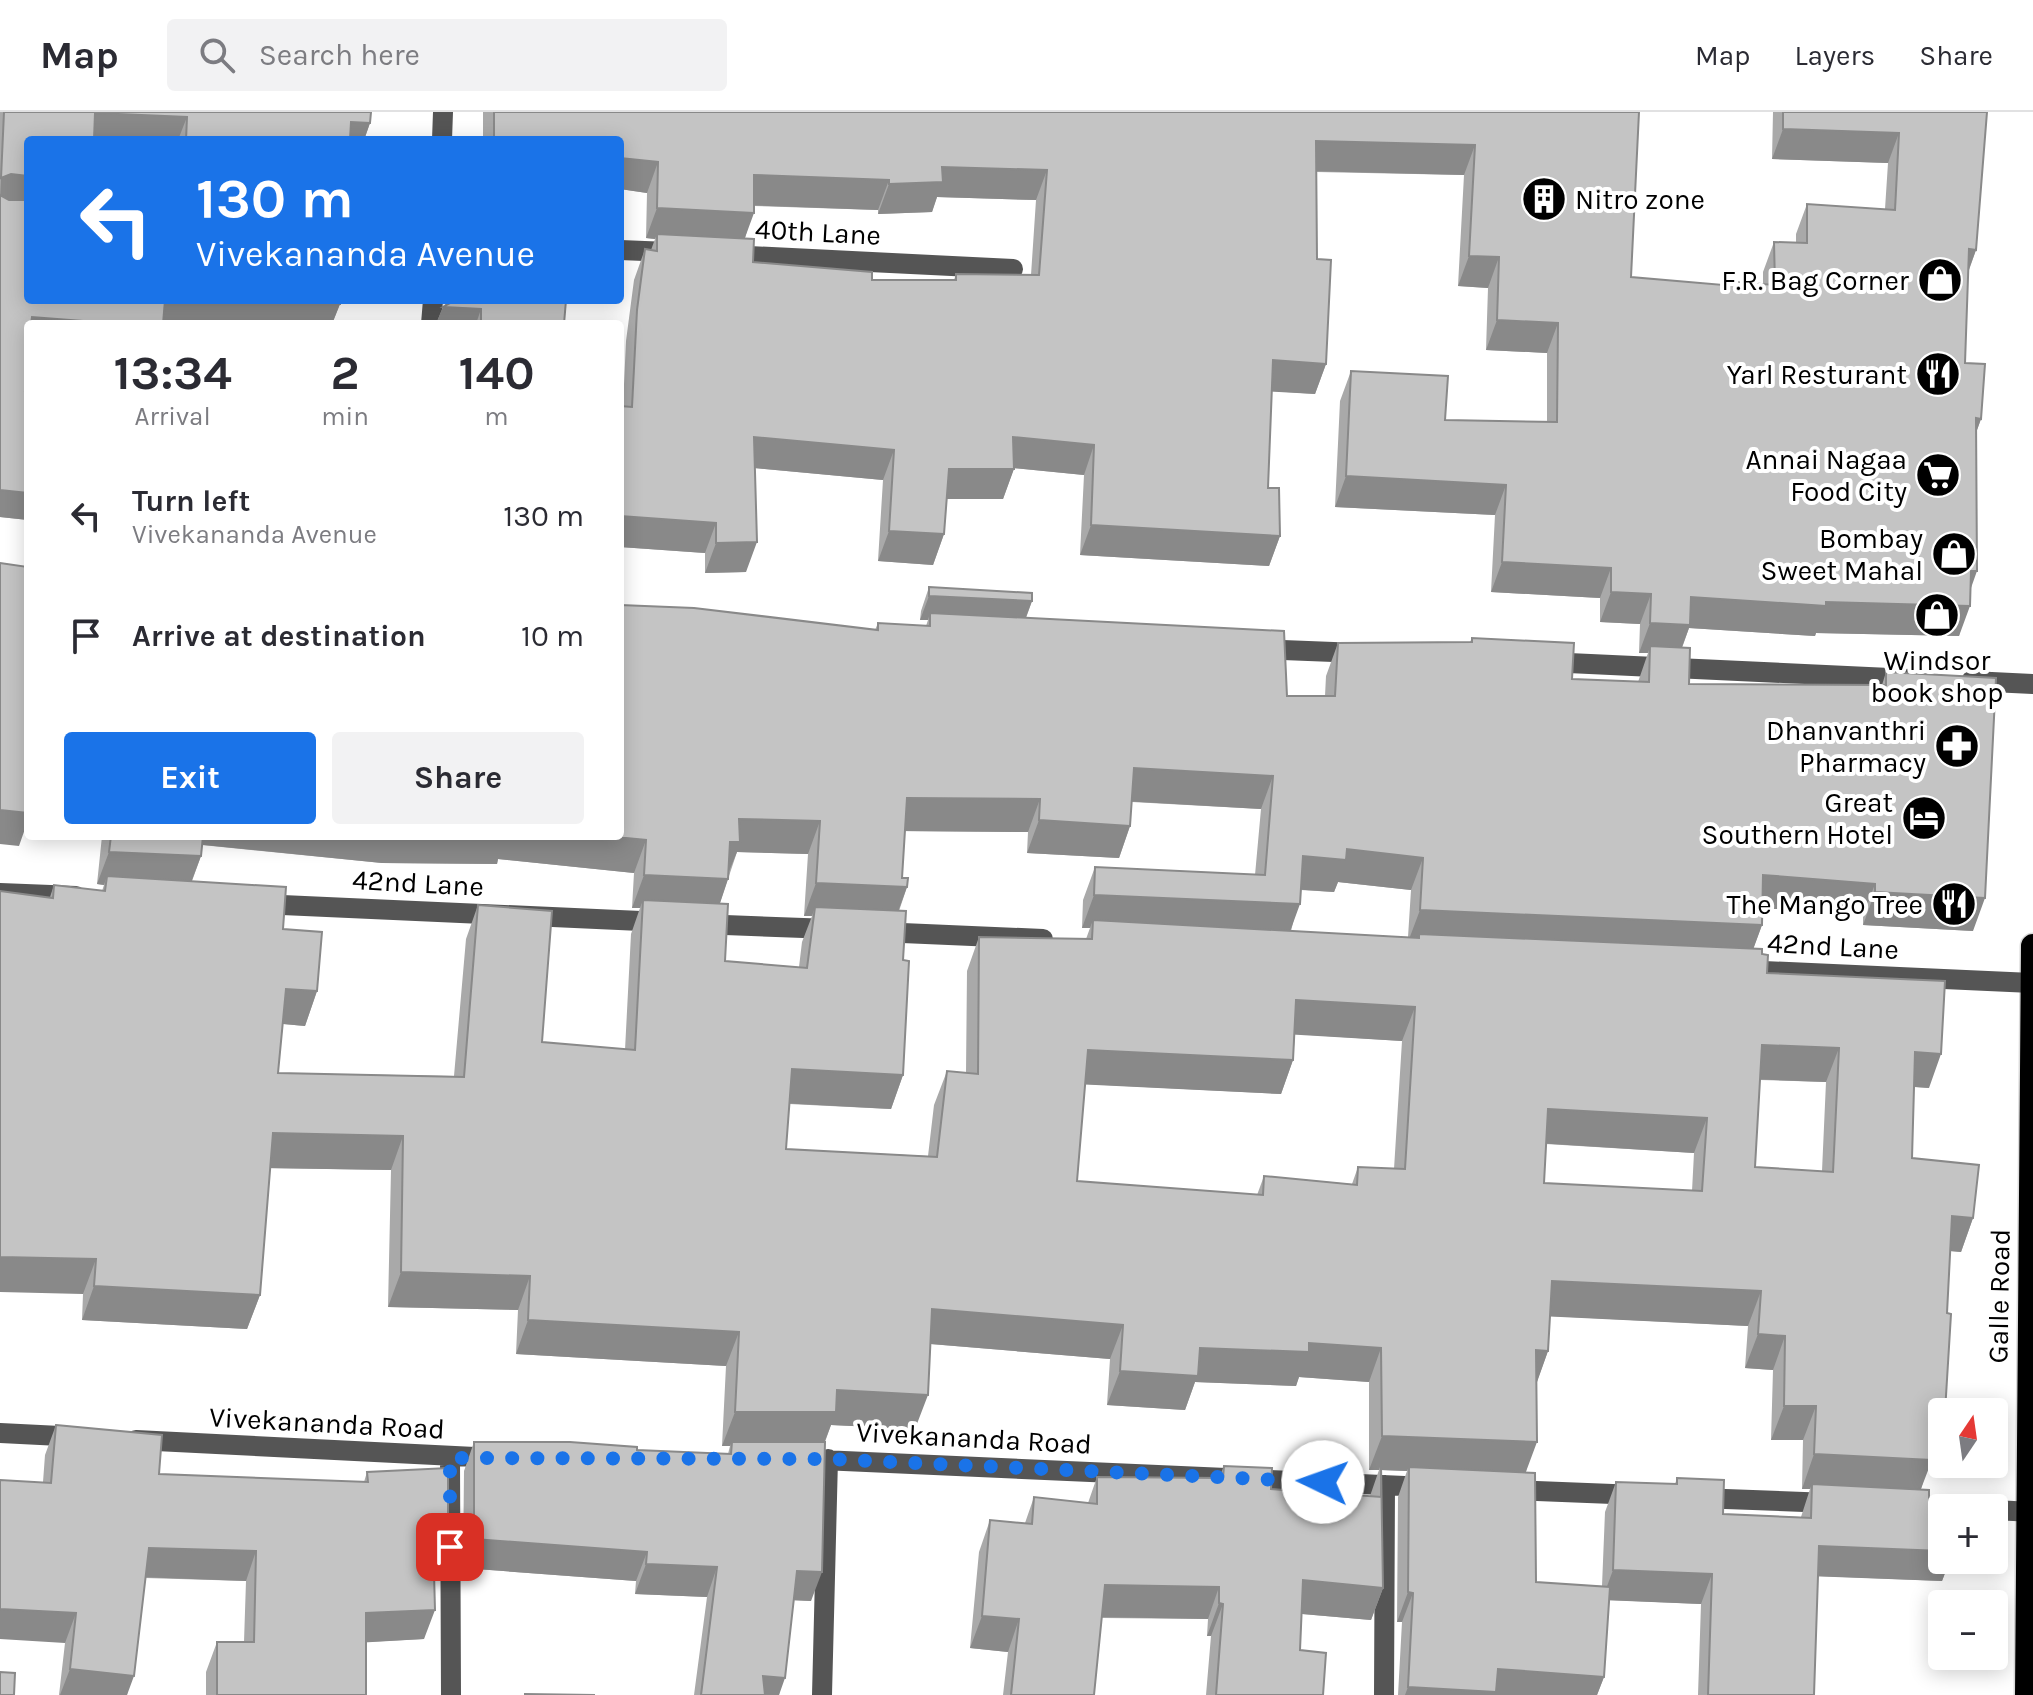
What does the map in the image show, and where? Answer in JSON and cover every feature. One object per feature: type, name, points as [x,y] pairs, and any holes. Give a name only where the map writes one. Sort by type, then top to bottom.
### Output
[{"type":"highway","name":"Galle Road","points":[[2027,1695],[2033,946]]},
{"type":"street","points":[[442,136],[443,112]]},
{"type":"street","points":[[624,250],[683,253]]},
{"type":"street","name":"40th Lane","points":[[714,254],[1013,269]]},
{"type":"street","points":[[1236,648],[1379,654]]},
{"type":"street","points":[[1521,661],[2033,684]]},
{"type":"street","points":[[0,893],[96,897]]},
{"type":"street","name":"42nd Lane","points":[[239,903],[1068,940]]},
{"type":"street","name":"42nd Lane","points":[[1722,969],[2032,983]]},
{"type":"street","name":"Vivekananda Road","points":[[0,1433],[513,1459]]},
{"type":"street","points":[[450,1458],[451,1695]]},
{"type":"street","name":"Vivekananda Road","points":[[780,1459],[1447,1487]]},
{"type":"street","points":[[822,1695],[828,1459]]},
{"type":"street","points":[[1384,1695],[1385,1485]]},
{"type":"street","points":[[1494,1489],[1852,1504]]},
{"type":"street","points":[[2008,1511],[2030,1512]]},
{"type":"building","points":[[4,112],[371,112],[370,123],[351,122],[350,136],[186,136],[187,117],[95,113],[94,136],[24,136],[24,176],[11,174],[1,178]]},
{"type":"building","points":[[494,112],[1639,112],[1631,277],[1723,285],[1723,281],[1775,285],[1774,242],[1807,243],[1807,204],[1895,210],[1899,133],[1783,129],[1783,112],[1987,112],[1976,250],[1969,249],[1965,363],[1985,364],[1981,419],[1976,418],[1977,571],[1971,571],[1970,606],[1826,602],[1826,606],[1691,597],[1690,625],[1650,623],[1651,594],[1611,592],[1611,568],[1502,562],[1506,485],[1346,476],[1351,371],[1448,376],[1445,420],[1557,422],[1558,323],[1497,320],[1499,257],[1469,256],[1475,145],[1316,141],[1317,259],[1331,260],[1326,364],[1273,360],[1268,488],[1279,488],[1280,536],[1091,525],[1094,445],[1013,437],[1014,469],[949,469],[944,534],[889,531],[894,450],[754,437],[757,542],[716,543],[716,523],[624,516],[624,406],[632,407],[637,310],[645,249],[657,251],[657,234],[754,239],[753,262],[872,272],[872,280],[956,280],[956,274],[1039,275],[1047,170],[942,167],[943,182],[889,184],[889,180],[754,175],[754,213],[657,208],[658,162],[624,158],[624,136],[494,136]]},
{"type":"building","points":[[0,195],[9,200],[24,200],[24,304],[165,304],[163,320],[32,317],[32,320],[24,320],[24,493],[0,490]]},
{"type":"building","points":[[448,304],[566,304],[564,320],[481,320],[481,309],[443,307]]},
{"type":"building","points":[[0,563],[24,566],[24,813],[0,810]]},
{"type":"building","points":[[929,587],[1032,593],[1032,601],[929,596]]},
{"type":"building","points":[[624,605],[694,608],[878,630],[878,623],[930,626],[930,613],[1284,631],[1287,696],[1335,696],[1338,643],[1472,642],[1472,638],[1574,643],[1572,679],[1649,682],[1650,646],[1690,648],[1689,684],[1886,685],[1886,672],[1996,678],[1985,898],[1875,892],[1875,884],[1763,875],[1762,925],[1420,910],[1423,858],[1347,849],[1346,860],[1303,856],[1300,904],[1094,895],[1095,867],[1265,875],[1273,776],[1134,768],[1130,826],[1039,820],[1040,799],[907,798],[902,878],[908,878],[907,887],[816,883],[820,821],[739,819],[740,842],[730,842],[728,879],[644,875],[646,840],[624,838]]},
{"type":"building","points":[[110,840],[203,840],[201,856],[109,852]]},
{"type":"building","points":[[107,876],[286,887],[283,929],[322,932],[317,991],[286,989],[278,1073],[464,1077],[478,905],[552,911],[542,1042],[635,1050],[643,900],[728,904],[725,961],[807,968],[815,907],[906,911],[903,960],[909,961],[903,1075],[792,1069],[786,1149],[937,1157],[947,1071],[978,1074],[979,937],[1092,939],[1093,920],[1419,938],[1419,934],[1762,949],[1762,954],[1768,955],[1767,973],[1945,981],[1941,1054],[1915,1052],[1912,1158],[1979,1165],[1973,1218],[1952,1216],[1946,1398],[1928,1398],[1928,1460],[1814,1454],[1816,1406],[1784,1406],[1785,1336],[1758,1334],[1761,1291],[1552,1281],[1548,1351],[1536,1350],[1537,1442],[1382,1436],[1381,1348],[1309,1343],[1309,1352],[1200,1348],[1198,1376],[1120,1371],[1123,1325],[932,1309],[928,1395],[837,1390],[836,1412],[735,1412],[739,1332],[528,1320],[530,1276],[401,1272],[403,1136],[273,1133],[260,1295],[94,1286],[96,1259],[0,1257],[0,891],[53,898],[54,885],[105,891]],"holes":[[[1296,1000],[1415,1007],[1405,1169],[1358,1167],[1357,1185],[1264,1176],[1263,1195],[1077,1181],[1088,1050],[1293,1060]],[[1762,1045],[1839,1048],[1833,1172],[1755,1167]],[[1548,1109],[1707,1118],[1702,1191],[1544,1183]]]},
{"type":"building","points":[[56,1425],[162,1435],[159,1474],[368,1482],[367,1472],[448,1468],[448,1536],[433,1535],[435,1610],[366,1613],[366,1695],[217,1695],[217,1642],[254,1642],[256,1551],[149,1548],[134,1676],[70,1669],[76,1613],[0,1609],[0,1480],[51,1483]]},
{"type":"building","points":[[474,1442],[570,1442],[637,1447],[637,1450],[731,1454],[732,1442],[825,1442],[822,1572],[797,1571],[785,1678],[763,1676],[765,1695],[701,1695],[717,1567],[646,1564],[647,1552],[474,1539]]},
{"type":"building","points":[[1381,1464],[1383,1588],[1303,1580],[1300,1650],[1326,1653],[1323,1695],[1216,1695],[1223,1604],[1219,1603],[1219,1587],[1105,1585],[1094,1695],[1011,1695],[1019,1619],[982,1616],[990,1520],[1032,1524],[1034,1497],[1097,1504],[1097,1477],[1223,1478],[1224,1466],[1272,1468],[1271,1489],[1381,1497]]},
{"type":"building","points":[[1409,1467],[1535,1473],[1536,1582],[1610,1587],[1604,1677],[1498,1669],[1496,1692],[1408,1687],[1413,1593],[1408,1592]]},
{"type":"building","points":[[1677,1478],[1724,1480],[1723,1514],[1811,1518],[1812,1484],[1929,1490],[1928,1550],[1819,1546],[1814,1695],[1708,1695],[1712,1574],[1613,1570],[1616,1482],[1677,1484]]},
{"type":"building","points":[[0,1672],[15,1673],[14,1695],[0,1695]]},
{"type":"place","name":"Nitro zone","points":[[1544,199]]},
{"type":"place","name":"F.R. Bag Corner","points":[[1940,280]]},
{"type":"place","name":"Yarl Resturant","points":[[1938,374]]},
{"type":"place","name":"Annai Nagaa Food City","points":[[1938,475]]},
{"type":"place","name":"Bombay Sweet Mahal","points":[[1954,554]]},
{"type":"place","name":"Windsor book shop","points":[[1937,615]]},
{"type":"place","name":"Dhanvanthri Pharmacy","points":[[1957,746]]},
{"type":"place","name":"Great Southern Hotel","points":[[1924,818]]},
{"type":"place","name":"The Mango Tree","points":[[1954,904]]},
{"type":"route","points":[[450,1547],[450,1458],[828,1459],[1323,1482]]}]
